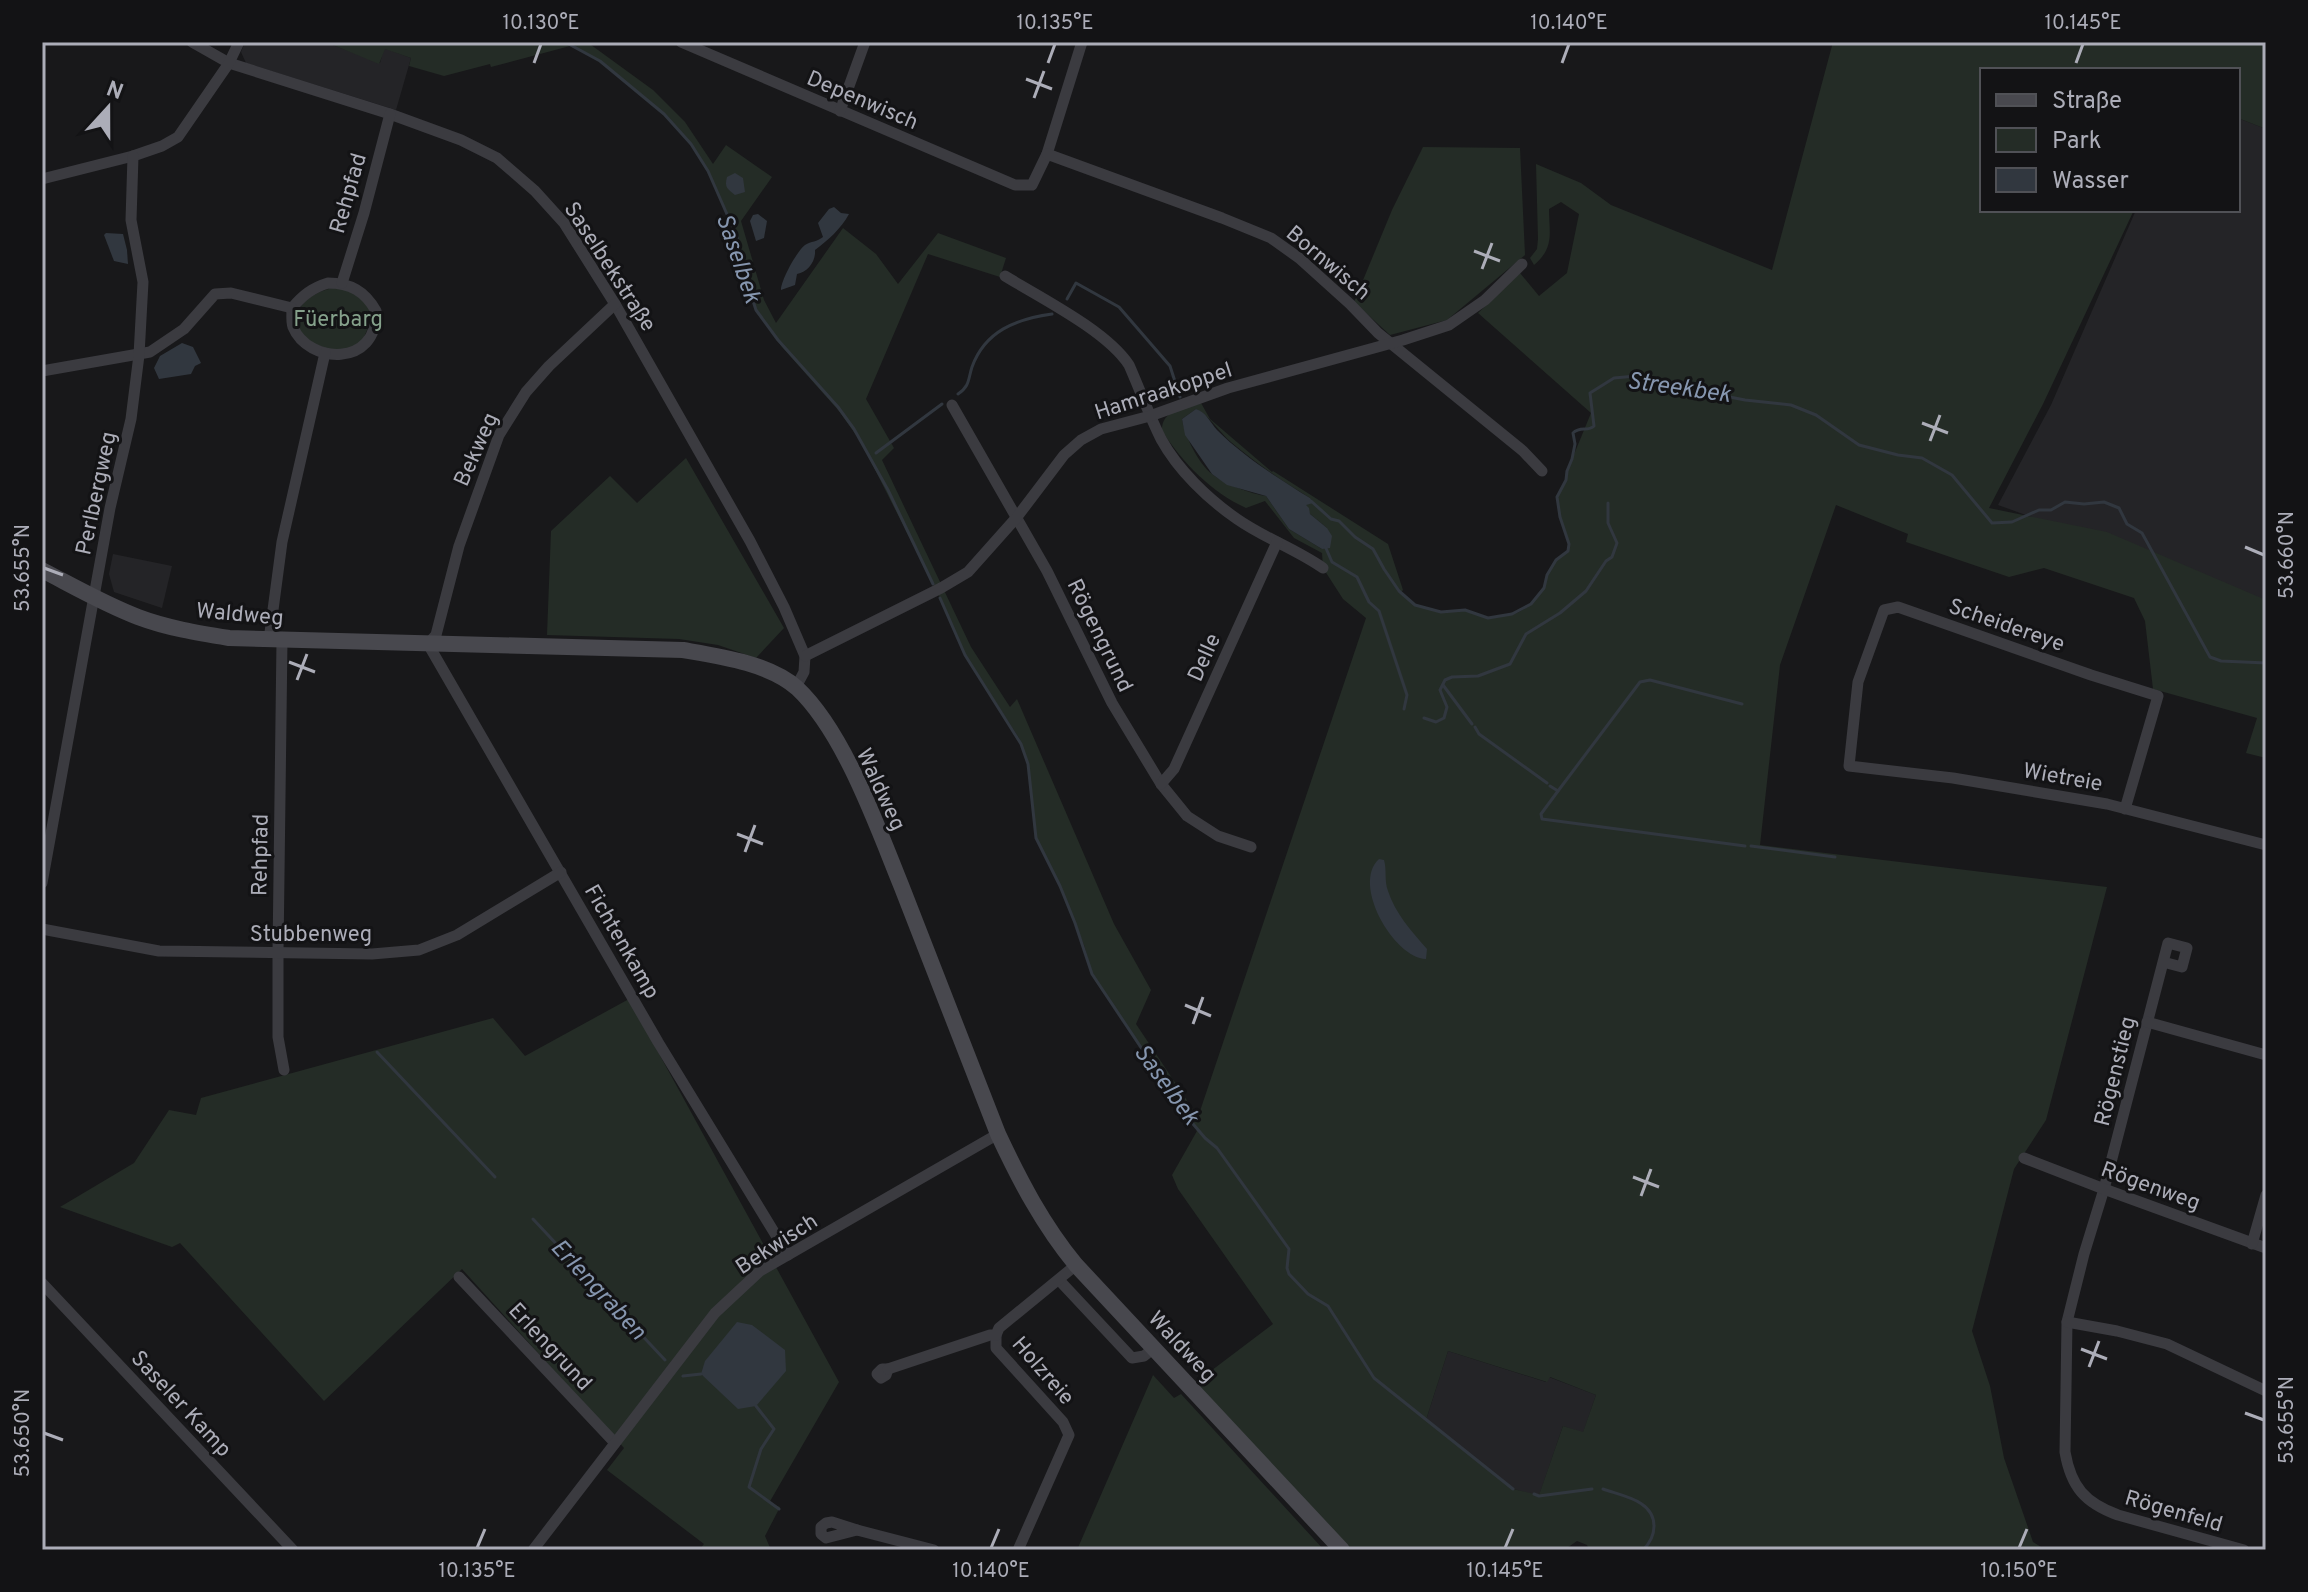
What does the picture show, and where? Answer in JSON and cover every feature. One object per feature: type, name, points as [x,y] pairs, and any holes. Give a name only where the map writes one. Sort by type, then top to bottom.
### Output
[{"type":"main road","name":"Waldweg","points":[[42,570],[138,617],[184,631],[229,638],[683,650],[727,657],[769,671],[796,687],[827,725],[865,798],[998,1134],[1022,1186],[1045,1223],[1076,1265],[1342,1550]]},
{"type":"street","name":"Saselbekstraße","points":[[192,42],[229,63],[446,134],[497,158],[535,191],[564,223],[615,304],[750,541],[805,656]]},
{"type":"street","points":[[42,179],[133,156],[178,137],[229,63],[239,42]]},
{"type":"street","name":"Depenwisch","points":[[681,42],[1015,185],[1032,185],[1047,154]]},
{"type":"street","points":[[840,111],[865,42]]},
{"type":"street","points":[[1047,154],[1082,42]]},
{"type":"street","name":"Rehpfad","points":[[342,283],[390,114]]},
{"type":"street","name":"Bornwisch","points":[[1047,154],[1271,238],[1299,258],[1390,343],[1523,451],[1542,471]]},
{"type":"street","name":"Perlbergweg","points":[[42,883],[110,508],[131,419],[143,282],[131,220],[133,156]]},
{"type":"street","name":"Hamraakoppel","points":[[805,656],[968,572],[1017,517],[1064,455],[1081,440],[1101,429],[1150,416],[1228,388],[1449,325],[1485,300],[1522,264]]},
{"type":"street","points":[[1005,276],[1113,346],[1129,365],[1150,416],[1181,469],[1237,520],[1323,568]]},
{"type":"street","points":[[342,283],[360,291],[370,300],[376,311],[374,333],[362,348],[350,354],[325,353],[302,341],[292,325],[292,308],[314,287],[342,283]]},
{"type":"street","points":[[42,371],[150,352],[184,329],[215,294],[231,293],[292,308]]},
{"type":"street","name":"Bekweg","points":[[428,644],[436,635],[459,546],[499,435],[526,392],[549,366],[615,304]]},
{"type":"street","name":"Rehpfad","points":[[284,1070],[278,1037],[276,640],[282,542],[325,353]]},
{"type":"street","name":"Rögengrund","points":[[952,405],[1047,571],[1112,703],[1161,784],[1187,816],[1218,836],[1251,847]]},
{"type":"street","name":"Delle","points":[[1161,784],[1174,769],[1277,542]]},
{"type":"street","name":"Scheidereye","points":[[1849,766],[1858,682],[1884,610],[1898,607],[2158,696],[2125,809]]},
{"type":"street","name":"Fichtenkamp","points":[[428,644],[658,1042],[788,1255]]},
{"type":"street","points":[[796,687],[804,672],[805,656]]},
{"type":"street","name":"Wietreie","points":[[1849,766],[1953,778],[2125,809],[2266,845]]},
{"type":"street","name":"Stubbenweg","points":[[42,929],[159,951],[372,954],[419,950],[457,935],[561,872]]},
{"type":"street","name":"Rögenstieg","points":[[2104,1189],[2163,962]]},
{"type":"street","points":[[2147,1022],[2266,1055]]},
{"type":"street","name":"Bekwisch","points":[[533,1550],[715,1313],[760,1271],[998,1134]]},
{"type":"street","name":"Rögenweg","points":[[2024,1158],[2266,1248]]},
{"type":"street","name":"Rögenfeld","points":[[2104,1189],[2067,1322],[2065,1452],[2068,1470],[2084,1496],[2098,1508],[2244,1550]]},
{"type":"street","points":[[2252,1244],[2266,1195]]},
{"type":"street","points":[[888,1369],[996,1335],[999,1328],[1076,1265]]},
{"type":"street","name":"Erlengrund","points":[[459,1277],[615,1443]]},
{"type":"street","points":[[1059,1280],[1132,1358],[1144,1356],[1154,1348]]},
{"type":"street","name":"Saseler Kamp","points":[[42,1283],[293,1550]]},
{"type":"street","points":[[2067,1322],[2167,1344],[2266,1391]]},
{"type":"street","name":"Holzreie","points":[[996,1335],[996,1348],[1069,1435],[1018,1550]]},
{"type":"street","points":[[857,1530],[934,1550]]},
{"type":"shaded area","points":[[245,42],[334,42],[333,45],[380,63],[384,48],[411,58],[396,110],[246,63],[241,52]]},
{"type":"shaded area","points":[[2240,119],[2266,129],[2266,601],[1998,505],[2051,405],[2135,212],[2240,212]]},
{"type":"shaded area","points":[[113,554],[172,566],[162,608],[114,592],[109,574]]},
{"type":"shaded area","points":[[1448,1351],[1546,1382],[1549,1377],[1596,1395],[1583,1433],[1563,1426],[1539,1496],[1513,1489],[1426,1420]]},
{"type":"green space","points":[[334,42],[587,42],[653,90],[685,122],[713,164],[726,145],[772,177],[741,221],[764,300],[776,323],[843,228],[876,254],[898,284],[938,233],[1006,258],[1000,277],[928,254],[866,399],[894,448],[882,460],[971,647],[1010,707],[1017,699],[1114,924],[1151,990],[1136,1024],[1198,1117],[1366,618],[1343,599],[1323,568],[1322,553],[1294,538],[1265,501],[1246,508],[1221,494],[1189,465],[1162,431],[1165,418],[1201,403],[1210,419],[1272,472],[1388,544],[1403,590],[1401,592],[1415,605],[1441,612],[1465,610],[1494,618],[1517,613],[1528,607],[1543,589],[1556,560],[1568,551],[1557,497],[1591,413],[1478,313],[1520,273],[1539,296],[1567,273],[1579,214],[1561,202],[1549,209],[1549,239],[1545,252],[1534,265],[1530,258],[1537,249],[1538,239],[1536,164],[1581,183],[1611,205],[1772,270],[1833,42],[2266,42],[2266,129],[2240,119],[2240,68],[1980,68],[1980,212],[2133,212],[2043,404],[1989,508],[2107,532],[2266,600],[2266,758],[2246,753],[2257,718],[2153,689],[2145,621],[2134,598],[2044,568],[2009,577],[1906,542],[1908,534],[1836,505],[1780,665],[1760,845],[2107,887],[2046,1120],[2014,1169],[1972,1331],[1990,1386],[2004,1458],[2033,1542],[2046,1550],[1589,1550],[1587,1545],[1577,1541],[1564,1550],[1342,1550],[1191,1386],[1273,1324],[1178,1189],[1172,1175],[1197,1131],[1094,979],[1060,886],[1036,838],[1028,764],[1019,738],[965,655],[940,598],[861,442],[756,311],[741,264],[737,237],[708,171],[691,144],[664,114],[601,61],[570,46],[444,76],[409,66],[411,58],[385,49],[379,64],[333,45]],"holes":[[[1196,409],[1251,458],[1310,498],[1305,504],[1310,514],[1327,528],[1322,549],[1289,529],[1266,496],[1231,485],[1207,469],[1193,449],[1182,419]],[[1448,1351],[1547,1382],[1550,1377],[1596,1395],[1583,1432],[1563,1426],[1539,1495],[1513,1489],[1426,1420]]]},
{"type":"green space","points":[[1423,147],[1520,148],[1525,255],[1447,320],[1390,335],[1354,302],[1392,210]]},
{"type":"green space","name":"Füerbarg","points":[[341,287],[367,304],[370,317],[360,345],[336,350],[308,340],[296,322],[298,312],[313,296]]},
{"type":"green space","points":[[686,458],[784,628],[756,658],[718,645],[679,639],[547,635],[551,531],[610,476],[637,503]]},
{"type":"green space","points":[[629,999],[839,1382],[769,1503],[780,1507],[765,1536],[771,1550],[699,1550],[704,1544],[607,1470],[624,1448],[462,1269],[324,1401],[180,1243],[172,1247],[60,1207],[134,1163],[169,1110],[196,1115],[201,1098],[493,1018],[525,1056]]},
{"type":"green space","points":[[1153,1375],[1174,1398],[1181,1394],[1324,1550],[1077,1550]]},
{"type":"water","points":[[735,173],[743,178],[745,192],[735,195],[726,184],[727,177]]},
{"type":"water","points":[[834,207],[841,213],[849,214],[846,219],[815,250],[813,262],[797,274],[795,285],[781,290],[786,273],[802,248],[823,237],[818,223]]},
{"type":"water","points":[[758,214],[767,221],[764,238],[756,241],[750,221],[753,215]]},
{"type":"water","points":[[123,234],[128,264],[114,261],[104,235]]},
{"type":"water","points":[[182,343],[193,347],[201,363],[195,366],[191,374],[159,379],[154,368],[160,356]]},
{"type":"water","points":[[1196,409],[1238,449],[1310,498],[1313,503],[1306,505],[1310,514],[1332,536],[1330,548],[1322,549],[1289,529],[1266,496],[1227,485],[1212,474],[1185,435],[1182,419]]},
{"type":"water","points":[[1379,859],[1384,860],[1391,899],[1404,922],[1427,949],[1426,959],[1401,946],[1380,918],[1370,885],[1372,870]]},
{"type":"water","points":[[737,1322],[752,1325],[785,1350],[786,1371],[756,1406],[738,1409],[701,1374],[705,1361]]},
{"type":"waterway","name":"Saselbek","points":[[565,42],[600,61],[664,114],[691,144],[708,171],[737,237],[741,264],[756,310],[854,429],[888,490],[933,584]]},
{"type":"waterway","name":"Streekbek","points":[[1067,299],[1076,283],[1119,307],[1170,366],[1180,397]]},
{"type":"waterway","name":"Streekbek","points":[[958,394],[967,385],[978,355],[994,336],[1014,323],[1052,314]]},
{"type":"waterway","name":"Streekbek","points":[[1311,501],[1373,549],[1399,591],[1415,605],[1441,612],[1465,610],[1488,618],[1512,614],[1531,604],[1544,588],[1556,560],[1568,551],[1557,497],[1572,459],[1575,444],[1573,433],[1594,426],[1590,393],[1614,378],[1636,376],[1658,379],[1745,400],[1791,405],[1816,415],[1859,445],[1922,458],[1952,475],[1992,523],[2012,522],[2039,510],[2051,510],[2065,502],[2104,502],[2119,508],[2127,524],[2142,533],[2210,657],[2221,661],[2266,663]]},
{"type":"waterway","name":"Streekbek","points":[[876,453],[942,404]]},
{"type":"waterway","points":[[1424,718],[1436,722],[1444,718],[1447,707],[1440,690],[1445,680],[1478,676],[1510,664],[1526,634],[1560,613],[1586,591],[1612,557],[1617,543],[1608,523],[1608,503]]},
{"type":"waterway","points":[[1325,546],[1332,562],[1357,577],[1369,602],[1379,611],[1407,695],[1404,709]]},
{"type":"waterway","name":"Saselbek","points":[[940,598],[965,655],[1021,744],[1028,764],[1036,838],[1060,886],[1092,974],[1188,1118],[1217,1148],[1289,1249],[1289,1274],[1308,1294],[1328,1306],[1374,1378],[1513,1489]]},
{"type":"waterway","points":[[1550,786],[1558,791],[1640,682],[1650,680],[1742,704]]},
{"type":"waterway","points":[[1443,685],[1472,724]]},
{"type":"waterway","points":[[1475,727],[1479,734],[1547,783]]},
{"type":"waterway","points":[[1558,791],[1541,814],[1542,819],[1745,846]]},
{"type":"waterway","points":[[1751,846],[1835,857]]},
{"type":"waterway","name":"Erlengraben","points":[[377,1052],[495,1177]]},
{"type":"waterway","name":"Erlengraben","points":[[533,1219],[665,1360]]},
{"type":"waterway","name":"Erlengraben","points":[[683,1376],[701,1374]]},
{"type":"waterway","points":[[756,1406],[774,1429],[761,1449],[749,1487],[779,1509]]},
{"type":"waterway","name":"Saselbek","points":[[1534,1494],[1539,1496],[1592,1489]]},
{"type":"waterway","name":"Saselbek","points":[[1603,1489],[1636,1500],[1649,1510],[1654,1530],[1643,1550]]}]
